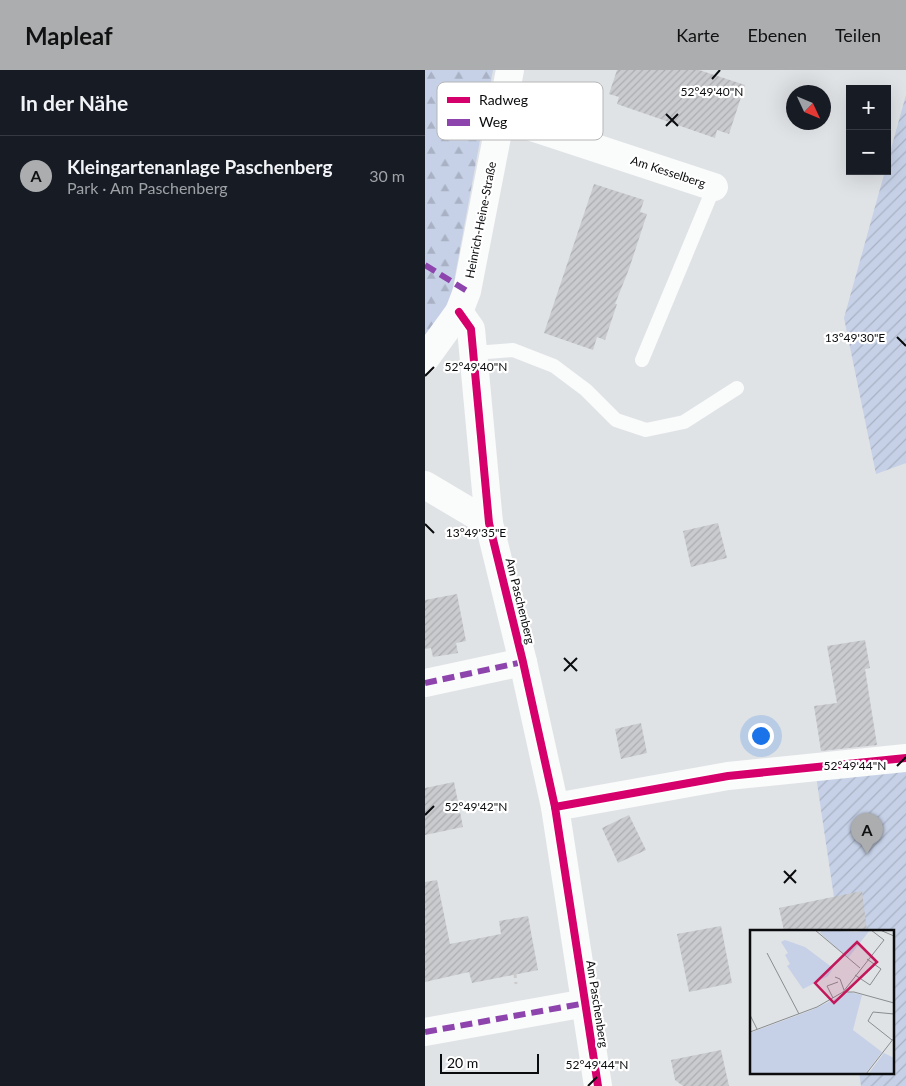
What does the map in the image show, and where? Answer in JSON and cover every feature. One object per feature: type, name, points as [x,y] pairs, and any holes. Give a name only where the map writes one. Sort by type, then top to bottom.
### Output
[{"type":"street","name":"Heinrich-Heine-Straße","points":[[425,359],[459,312],[467,291],[497,140]]},
{"type":"street","name":"Am Kesselberg","points":[[571,140],[714,187]]},
{"type":"street","name":"Am Paschenberg","points":[[459,312],[471,328],[489,523],[523,662],[555,807],[598,1086]]},
{"type":"street","points":[[425,485],[489,523]]},
{"type":"street","name":"Am Paschenberg","points":[[425,683],[523,662]]},
{"type":"street","points":[[555,807],[728,776],[906,758]]},
{"type":"street","name":"Am Paschenberg","points":[[425,1032],[586,1003]]},
{"type":"lane","name":"Am Kesselberg","points":[[641,360],[714,187]]},
{"type":"lane","points":[[474,353],[513,350],[554,366],[586,390],[616,420],[646,430],[684,422],[737,388]]},
{"type":"green space","points":[[425,70],[493,70],[491,82],[437,82],[437,140],[480,140],[450,303],[425,335]]},
{"type":"green space","points":[[906,95],[906,463],[876,474],[844,318],[884,175],[891,175],[891,149]]},
{"type":"green space","points":[[906,758],[906,1086],[861,1086],[859,1074],[893,1074],[893,930],[839,930],[816,776]]},
{"type":"building","points":[[617,70],[699,70],[745,85],[729,134],[717,130],[715,138],[617,104],[619,97],[609,94]]},
{"type":"building","points":[[594,184],[644,200],[640,212],[647,214],[615,304],[617,304],[605,340],[597,337],[593,350],[544,333]]},
{"type":"building","points":[[718,523],[727,558],[691,567],[683,531]]},
{"type":"building","points":[[457,594],[466,641],[456,643],[458,653],[433,657],[431,648],[425,649],[425,600]]},
{"type":"building","points":[[865,640],[870,668],[865,669],[877,745],[821,751],[814,706],[837,703],[827,646]]},
{"type":"building","points":[[641,723],[647,753],[621,759],[615,729]]},
{"type":"building","points":[[454,782],[463,827],[425,835],[425,788]]},
{"type":"building","points":[[629,815],[646,850],[618,863],[602,828]]},
{"type":"building","points":[[437,880],[450,944],[501,934],[499,921],[528,916],[538,970],[472,983],[469,972],[425,982],[425,882]]},
{"type":"building","points":[[862,891],[867,930],[784,930],[779,908]]},
{"type":"building","points":[[721,926],[732,983],[689,992],[677,934]]},
{"type":"building","points":[[721,1050],[729,1086],[683,1086],[675,1080],[671,1060]]},
{"type":"marked path","points":[[425,265],[467,291]]},
{"type":"marked path","points":[[425,683],[523,662],[524,665]]},
{"type":"marked path","points":[[425,1032],[586,1003]]},
{"type":"cycle path","points":[[459,312],[471,329],[489,523],[523,662],[555,807],[598,1086]]},
{"type":"cycle path","points":[[555,807],[728,776],[906,758]]},
{"type":"place","name":"Kleingartenanlage Paschenberg","points":[[867,854]]}]
